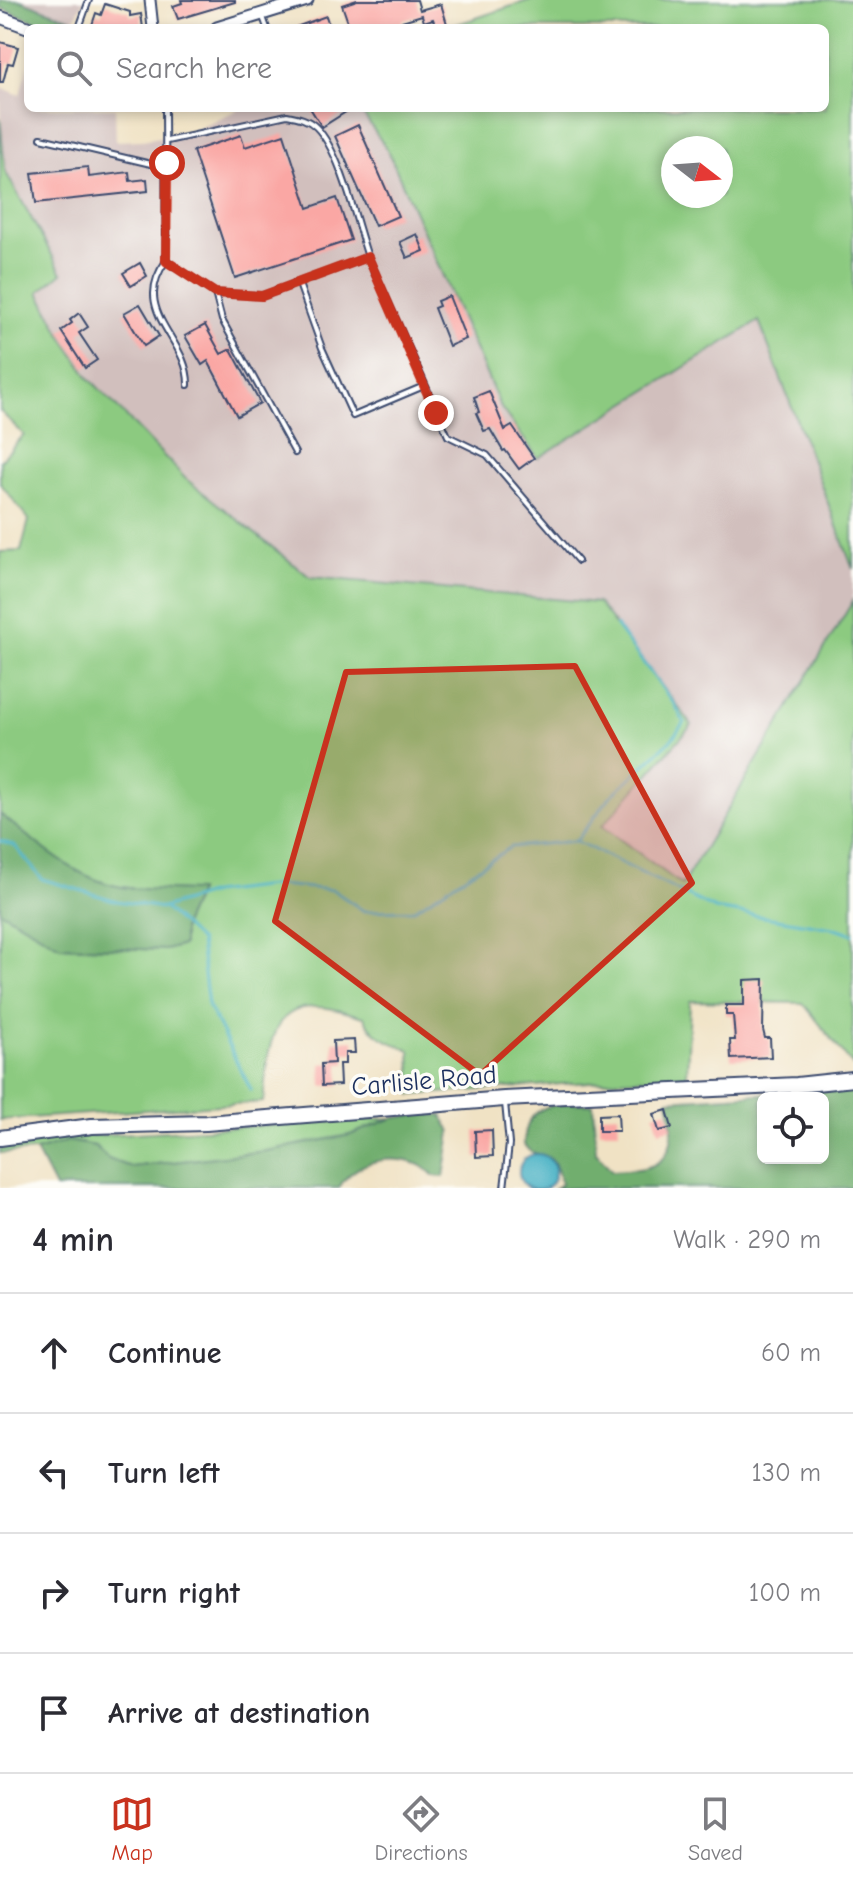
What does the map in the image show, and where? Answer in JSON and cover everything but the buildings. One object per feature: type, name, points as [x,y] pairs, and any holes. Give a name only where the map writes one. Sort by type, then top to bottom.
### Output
[{"type":"main road","name":"Carlisle Road","points":[[0,1138],[92,1126],[206,1123],[504,1099],[797,1085],[853,1079]]},
{"type":"street","points":[[150,0],[153,24]]},
{"type":"street","points":[[231,24],[307,0]]},
{"type":"street","points":[[0,17],[24,26]]},
{"type":"lane","points":[[80,24],[89,0]]},
{"type":"lane","points":[[262,15],[265,24]]},
{"type":"lane","points":[[165,112],[166,261],[155,280],[153,294],[157,313],[185,365],[188,385]]},
{"type":"lane","points":[[167,141],[287,115],[301,117],[314,125],[330,144],[368,257],[448,436],[487,455],[578,561]]},
{"type":"lane","points":[[41,138],[151,164],[167,163]]},
{"type":"lane","points":[[166,261],[215,293],[262,296],[368,257]]},
{"type":"lane","points":[[299,284],[322,348],[353,416],[424,386]]},
{"type":"lane","points":[[215,293],[222,320],[295,453]]},
{"type":"lane","points":[[504,1099],[509,1144],[504,1188]]},
{"type":"highlighted area","points":[[575,666],[692,883],[480,1075],[275,921],[346,672]]},
{"type":"shaded area","points":[[20,0],[84,0],[74,20]]},
{"type":"shaded area","points":[[24,80],[24,112],[115,112],[116,141],[191,132],[233,112],[362,112],[389,153],[501,409],[538,458],[759,321],[853,569],[853,601],[683,886],[602,826],[598,603],[308,576],[187,478],[90,378],[62,336],[40,292],[63,274],[4,171],[0,87],[20,95]]},
{"type":"green space","points":[[0,0],[20,0],[74,20],[72,24],[43,24],[0,8]]},
{"type":"green space","points":[[530,0],[853,0],[853,569],[759,321],[538,458],[501,408],[388,151],[362,112],[829,112],[829,24],[458,24]]},
{"type":"green space","points":[[0,117],[5,171],[62,273],[39,292],[89,378],[186,479],[310,577],[598,603],[692,725],[602,826],[682,885],[853,601],[853,1066],[803,1003],[690,1001],[687,1075],[412,1095],[410,1050],[378,1035],[364,1017],[316,1007],[299,1009],[286,1016],[278,1027],[268,1056],[263,1102],[0,1120],[0,911],[60,946],[166,950],[183,945],[183,925],[198,892],[129,888],[93,879],[60,860],[0,814],[0,552],[21,551],[29,520],[0,483],[0,461],[24,435],[0,411]]},
{"type":"green space","points":[[0,814],[60,860],[111,885],[198,891],[183,925],[183,945],[166,950],[60,946],[0,911]]},
{"type":"green space","points":[[853,1088],[853,1188],[555,1188],[561,1184],[554,1162],[524,1145],[530,1120],[537,1112],[556,1104],[593,1104],[596,1152],[612,1171],[644,1168],[663,1158],[668,1150],[672,1120],[668,1100],[757,1094],[757,1164],[829,1164],[829,1092],[791,1092]]},
{"type":"green space","points":[[442,1115],[451,1132],[444,1177],[434,1176],[412,1162],[384,1160],[358,1169],[339,1188],[55,1188],[36,1151],[68,1141],[95,1146],[108,1159],[131,1167],[266,1151],[350,1135],[393,1118]]},
{"type":"green space","points":[[393,1118],[350,1135],[266,1151],[131,1167],[108,1159],[95,1146],[68,1141],[36,1151],[0,1153],[0,1149],[49,1138]]},
{"type":"water","points":[[530,1156],[544,1156],[553,1165],[553,1179],[544,1188],[530,1188],[521,1179],[521,1165]]},
{"type":"waterway","points":[[576,841],[610,797],[672,739],[684,722],[675,705],[616,626]]},
{"type":"waterway","points":[[0,841],[15,846],[42,879],[117,901],[163,908],[212,893],[279,885],[333,890],[364,911],[413,910],[511,847],[576,841],[715,909],[839,929],[853,934]]},
{"type":"waterway","points":[[165,909],[200,941],[208,1005],[251,1090]]},
{"type":"route","points":[[167,163],[166,261],[215,293],[262,296],[368,257],[436,413]]}]
